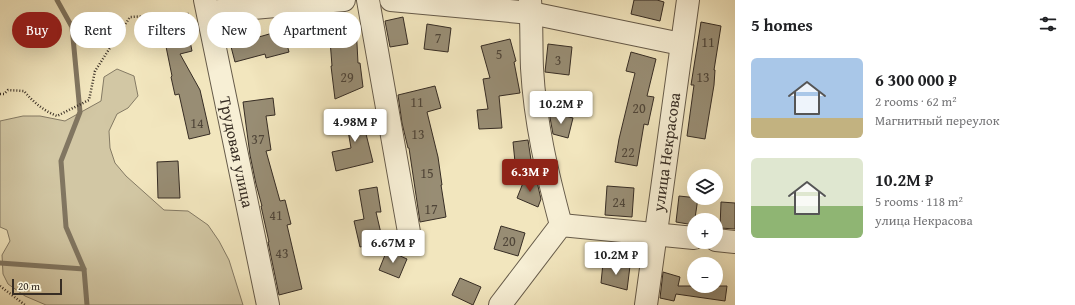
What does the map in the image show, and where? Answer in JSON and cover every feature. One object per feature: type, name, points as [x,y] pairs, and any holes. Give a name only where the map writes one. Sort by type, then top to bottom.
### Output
[{"type":"street","points":[[206,6],[344,0]]},
{"type":"street","points":[[368,0],[409,232]]},
{"type":"street","points":[[390,0],[531,6],[681,44]]},
{"type":"street","name":"улица Некрасова","points":[[646,305],[654,234],[688,0]]},
{"type":"street","name":"Трудовая улица","points":[[206,6],[268,305]]},
{"type":"street","points":[[531,6],[532,67],[539,134],[561,225]]},
{"type":"street","points":[[561,225],[687,237]]},
{"type":"street","points":[[500,305],[561,225]]},
{"type":"street","points":[[723,241],[735,242]]},
{"type":"path","points":[[0,94],[4,94],[8,90],[24,90],[28,96],[46,112],[57,116],[89,100],[95,71],[130,17],[206,6]]},
{"type":"path","points":[[0,286],[25,305]]},
{"type":"shaded area","points":[[117,69],[134,76],[138,96],[128,108],[117,114],[109,131],[110,148],[115,163],[126,176],[164,210],[188,211],[208,225],[219,241],[229,260],[243,305],[46,305],[25,296],[8,284],[3,274],[2,255],[10,241],[7,230],[0,227],[0,121],[23,116],[40,116],[65,121],[101,101],[104,77]]},
{"type":"building","points":[[634,0],[657,0],[664,2],[660,21],[631,14]]},
{"type":"building","points":[[403,17],[408,44],[390,47],[385,21]]},
{"type":"building","points":[[701,22],[721,26],[714,70],[714,85],[705,139],[687,136],[694,85],[691,85]]},
{"type":"building","points":[[427,24],[451,28],[448,52],[424,49]]},
{"type":"building","points":[[269,34],[269,48],[288,48],[289,52],[266,58],[265,54],[235,62],[231,48],[261,48],[261,36]]},
{"type":"building","points":[[510,39],[516,61],[514,62],[520,93],[499,96],[502,128],[479,129],[477,110],[488,109],[483,79],[490,78],[481,46]]},
{"type":"building","points":[[548,44],[572,47],[569,75],[545,72]]},
{"type":"building","points":[[166,48],[191,48],[192,51],[180,54],[200,90],[210,134],[189,139],[179,94],[175,95]]},
{"type":"building","points":[[331,48],[357,48],[358,63],[360,63],[363,87],[335,99]]},
{"type":"building","points":[[631,52],[656,59],[647,96],[654,97],[648,125],[644,124],[637,166],[615,162],[635,73],[626,71]]},
{"type":"building","points":[[435,86],[441,108],[427,112],[438,157],[446,217],[420,222],[409,148],[402,123],[398,95]]},
{"type":"building","points":[[273,98],[275,115],[266,116],[271,150],[266,151],[280,201],[285,200],[291,224],[287,225],[302,289],[279,295],[262,206],[250,155],[243,102]]},
{"type":"building","points":[[365,110],[369,134],[366,134],[373,162],[336,171],[332,152],[351,148],[345,113]]},
{"type":"building","points":[[549,112],[573,118],[568,138],[553,134]]},
{"type":"building","points":[[528,140],[531,160],[515,162],[513,142]]},
{"type":"building","points":[[178,161],[180,198],[158,198],[157,162]]},
{"type":"building","points":[[525,178],[537,182],[541,199],[538,207],[517,198]]},
{"type":"building","points":[[607,186],[634,188],[632,217],[605,215]]},
{"type":"building","points":[[377,187],[381,212],[376,212],[383,242],[360,247],[354,221],[364,219],[359,190]]},
{"type":"building","points":[[679,196],[687,197],[687,205],[697,205],[696,213],[687,213],[687,224],[676,222]]},
{"type":"building","points":[[723,202],[735,203],[735,229],[723,228],[723,213],[721,213],[721,205],[723,205]]},
{"type":"building","points":[[501,226],[525,233],[518,256],[494,249]]},
{"type":"building","points":[[387,250],[407,259],[399,278],[379,270]]},
{"type":"building","points":[[603,263],[630,266],[627,290],[601,283]]},
{"type":"building","points":[[663,272],[680,277],[678,286],[687,286],[687,293],[723,293],[723,286],[727,286],[725,301],[676,294],[674,301],[660,298]]},
{"type":"building","points":[[460,278],[481,287],[473,305],[452,295]]},
{"type":"waterway","points":[[57,0],[72,27],[80,112],[61,161],[66,227],[84,269],[87,305]]},
{"type":"waterway","points":[[0,263],[84,269]]}]
